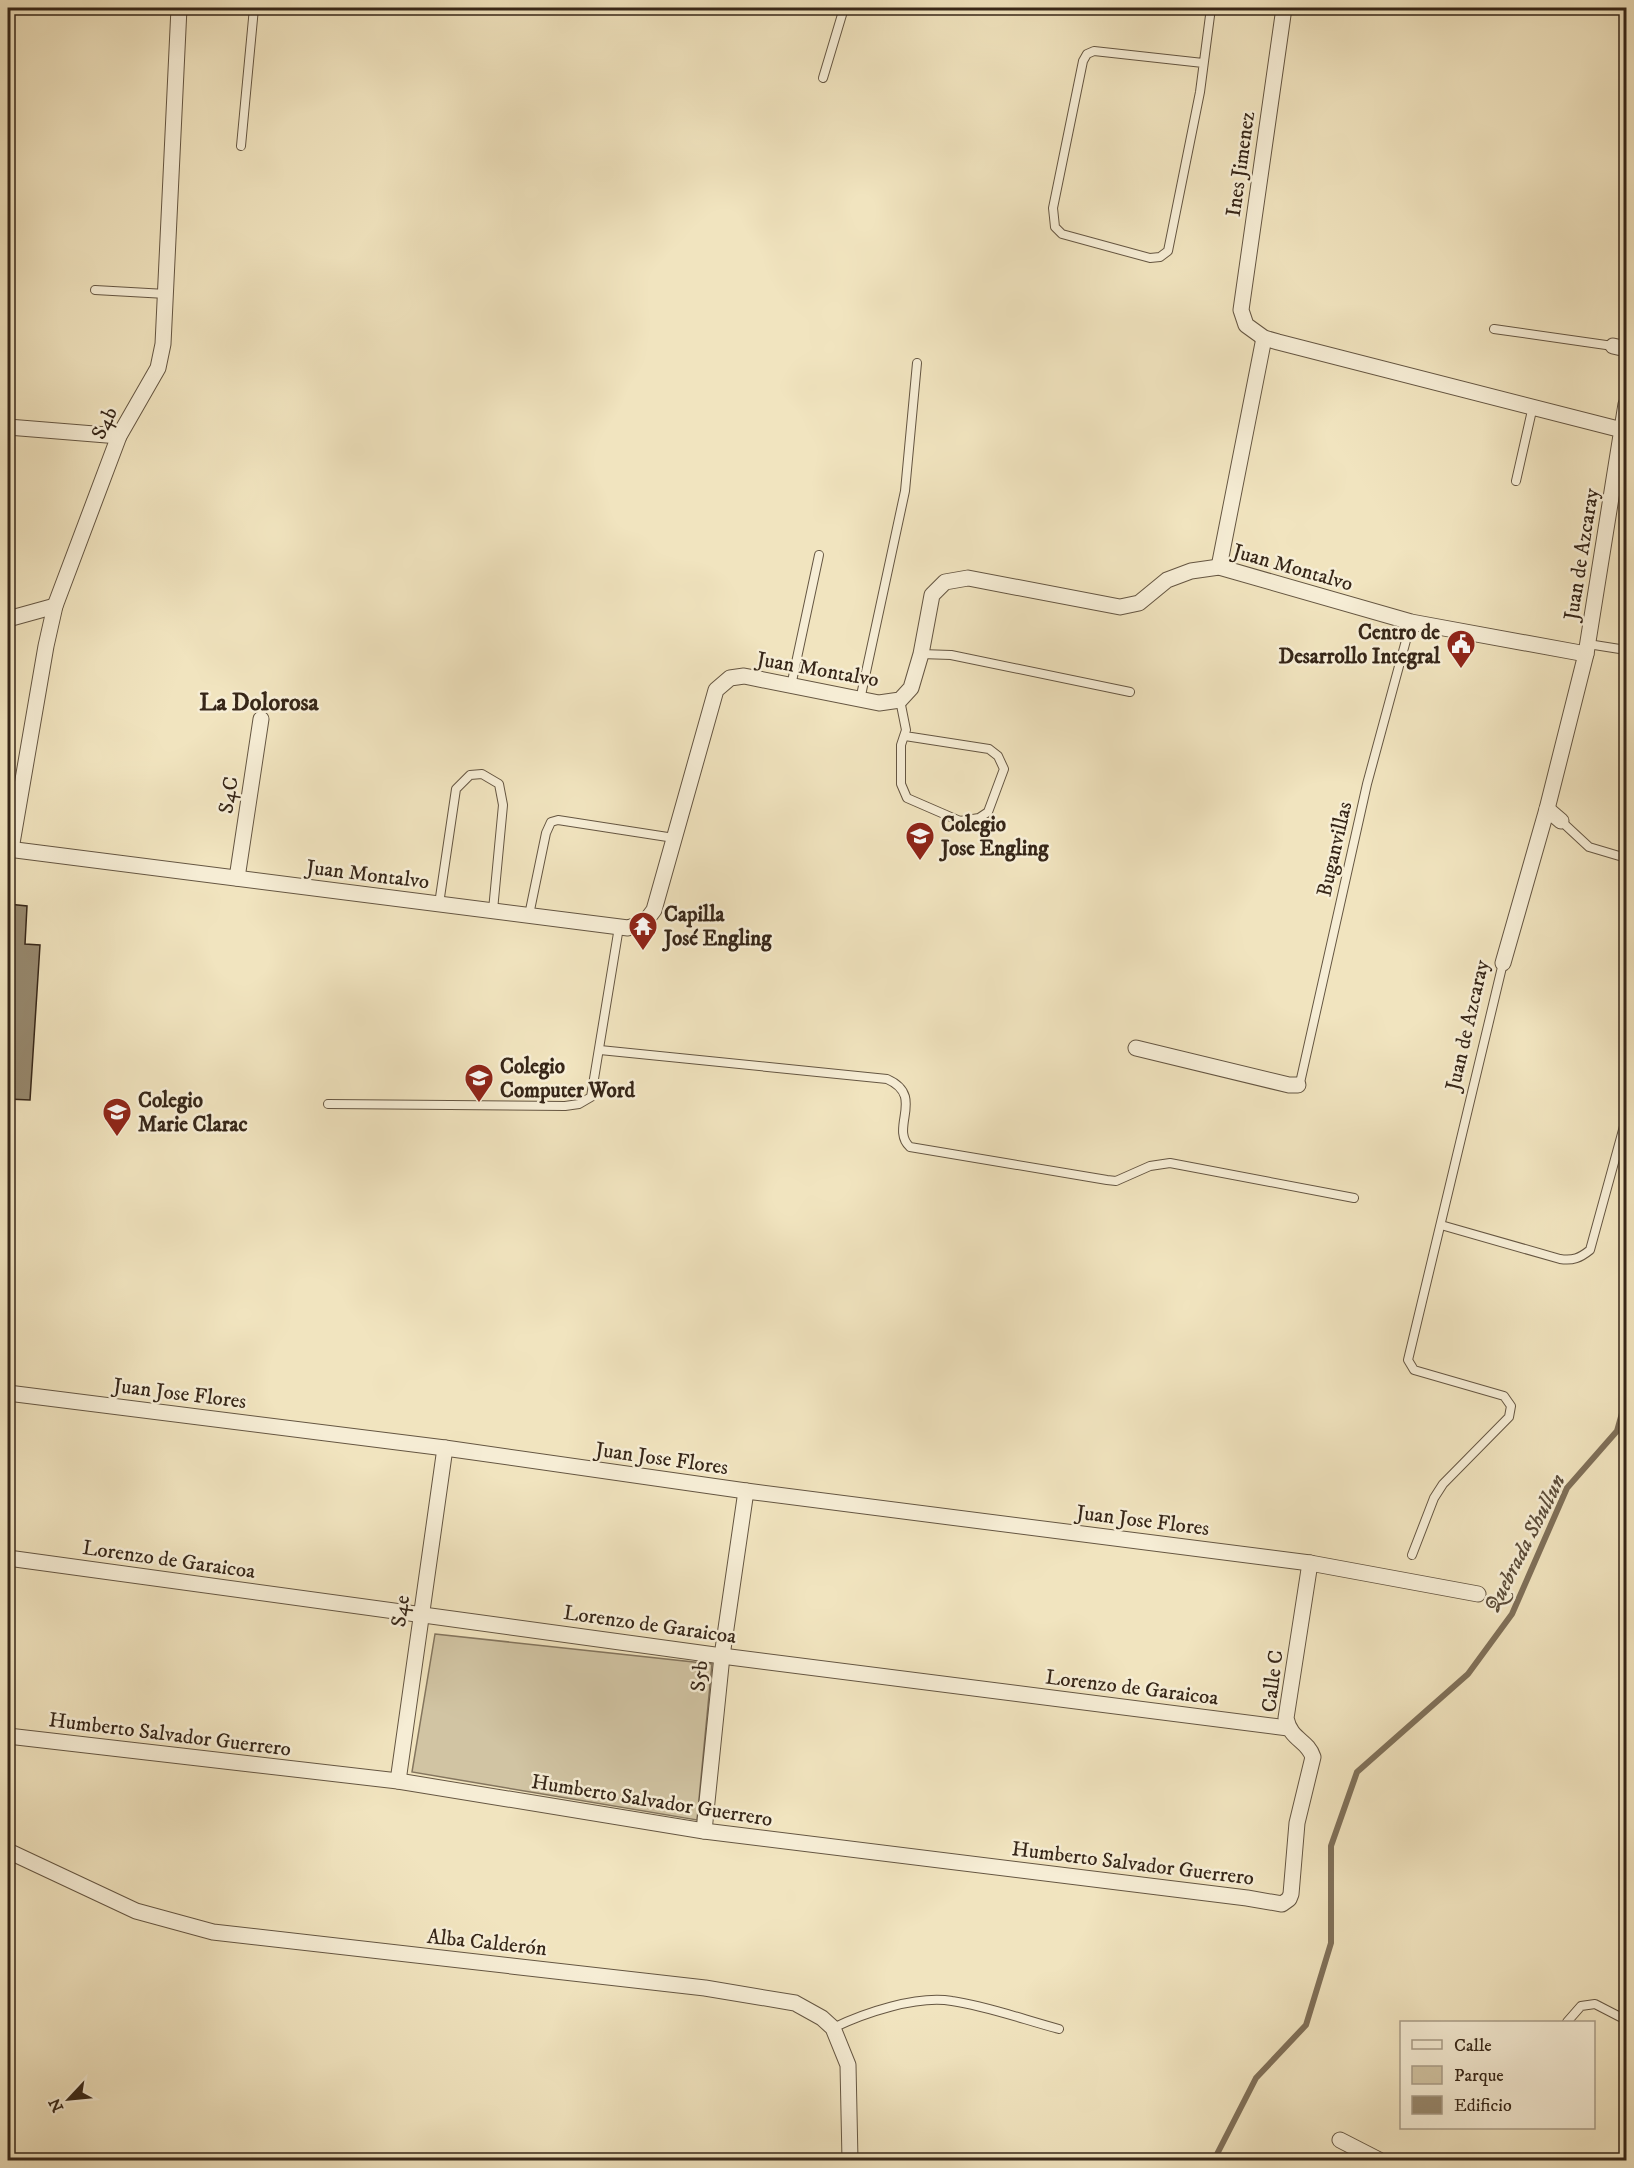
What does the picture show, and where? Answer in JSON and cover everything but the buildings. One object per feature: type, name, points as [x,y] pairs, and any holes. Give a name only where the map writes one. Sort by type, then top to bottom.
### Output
[{"type":"street","name":"S4b","points":[[9,849],[55,606],[119,436],[158,368],[163,344],[179,8]]},
{"type":"street","name":"Ines Jimenez","points":[[1264,338],[1246,325],[1241,310],[1284,8]]},
{"type":"street","points":[[1219,567],[1264,338],[1622,430]]},
{"type":"street","name":"Juan de Azcaray","points":[[1503,963],[1547,809],[1587,649],[1626,404]]},
{"type":"street","points":[[8,427],[119,436]]},
{"type":"street","name":"Juan Montalvo","points":[[9,849],[628,928],[645,922],[654,910],[716,690],[730,678],[744,676],[879,703],[900,700],[911,688],[921,654],[932,596],[945,582],[968,578],[1119,608],[1139,603],[1167,580],[1191,571],[1219,567],[1411,622],[1587,649]]},
{"type":"street","points":[[8,619],[55,606]]},
{"type":"street","name":"S4C","points":[[237,878],[261,719]]},
{"type":"street","points":[[1547,809],[1561,821]]},
{"type":"street","points":[[1137,1048],[1289,1085],[1298,1085]]},
{"type":"street","name":"Juan Jose Flores","points":[[8,1393],[445,1448],[746,1491],[1310,1563],[1478,1594]]},
{"type":"street","name":"S4e","points":[[398,1781],[445,1448]]},
{"type":"street","name":"S5b","points":[[704,1832],[722,1656],[746,1491]]},
{"type":"street","name":"Lorenzo de Garaicoa","points":[[8,1558],[722,1656],[1288,1728]]},
{"type":"street","name":"Calle C","points":[[1289,1899],[1292,1894],[1297,1823],[1313,1757],[1310,1748],[1293,1735],[1288,1728],[1286,1718],[1310,1563]]},
{"type":"street","name":"Humberto Salvador Guerrero","points":[[8,1736],[398,1781],[704,1832],[1282,1904],[1289,1899]]},
{"type":"street","name":"Alba Calderón","points":[[8,1851],[136,1911],[213,1932],[705,1988],[795,2003],[822,2018],[833,2028]]},
{"type":"street","points":[[833,2028],[848,2065],[850,2160]]},
{"type":"street","points":[[1340,2140],[1379,2160]]},
{"type":"lane","points":[[241,146],[255,8]]},
{"type":"lane","points":[[823,78],[844,8]]},
{"type":"lane","points":[[1203,63],[1094,51],[1087,54],[1083,61],[1053,208],[1056,227],[1062,234],[1150,258],[1160,257],[1168,251],[1200,92],[1211,8]]},
{"type":"lane","points":[[95,290],[166,294]]},
{"type":"lane","points":[[1494,328],[1620,348]]},
{"type":"lane","points":[[860,700],[905,490],[917,363]]},
{"type":"lane","points":[[1516,481],[1533,406]]},
{"type":"lane","points":[[791,686],[819,555]]},
{"type":"lane","name":"Buganvillas","points":[[1298,1085],[1367,784],[1411,622]]},
{"type":"lane","points":[[1587,649],[1626,650]]},
{"type":"lane","points":[[921,654],[951,655],[1130,692]]},
{"type":"lane","points":[[900,700],[906,736],[901,746],[901,784],[907,798],[960,822],[979,818],[988,812],[1004,769],[998,756],[989,749],[906,736]]},
{"type":"lane","points":[[439,904],[456,789],[470,775],[482,774],[499,784],[503,805],[493,910]]},
{"type":"lane","points":[[529,915],[546,833],[551,822],[558,820],[674,838]]},
{"type":"lane","points":[[1561,821],[1589,847],[1626,858]]},
{"type":"lane","points":[[328,1104],[565,1106],[579,1104],[591,1097],[619,927]]},
{"type":"lane","name":"Juan de Azcaray","points":[[1412,1555],[1434,1498],[1443,1484],[1509,1417],[1512,1406],[1504,1396],[1414,1370],[1408,1360],[1503,963]]},
{"type":"lane","points":[[600,1050],[887,1079],[896,1083],[907,1101],[904,1142],[910,1147],[919,1149],[1107,1180],[1116,1180],[1150,1166],[1170,1163],[1354,1198]]},
{"type":"lane","points":[[1441,1225],[1560,1259],[1570,1260],[1582,1256],[1590,1250],[1626,1119]]},
{"type":"lane","points":[[833,2028],[854,2018],[916,2001],[951,2000],[1059,2029]]},
{"type":"lane","points":[[1569,2021],[1581,2006],[1595,2004],[1626,2020]]},
{"type":"green space","points":[[435,1634],[712,1664],[697,1820],[412,1772]]},
{"type":"waterway","name":"Quebrada Shullun","points":[[1214,2160],[1256,2078],[1306,2025],[1331,1943],[1331,1846],[1357,1772],[1468,1674],[1512,1614],[1567,1488],[1617,1431],[1626,1399]]},
{"type":"place","name":"Centro de Desarrollo Integral","points":[[1461,670]]},
{"type":"place","name":"Colegio Jose Engling","points":[[920,862]]},
{"type":"place","name":"Capilla José Engling","points":[[643,952]]},
{"type":"place","name":"Colegio Computer Word","points":[[479,1104]]},
{"type":"place","name":"Colegio Marie Clarac","points":[[117,1138]]},
{"type":"district","name":"La Dolorosa","points":[[259,702]]}]
